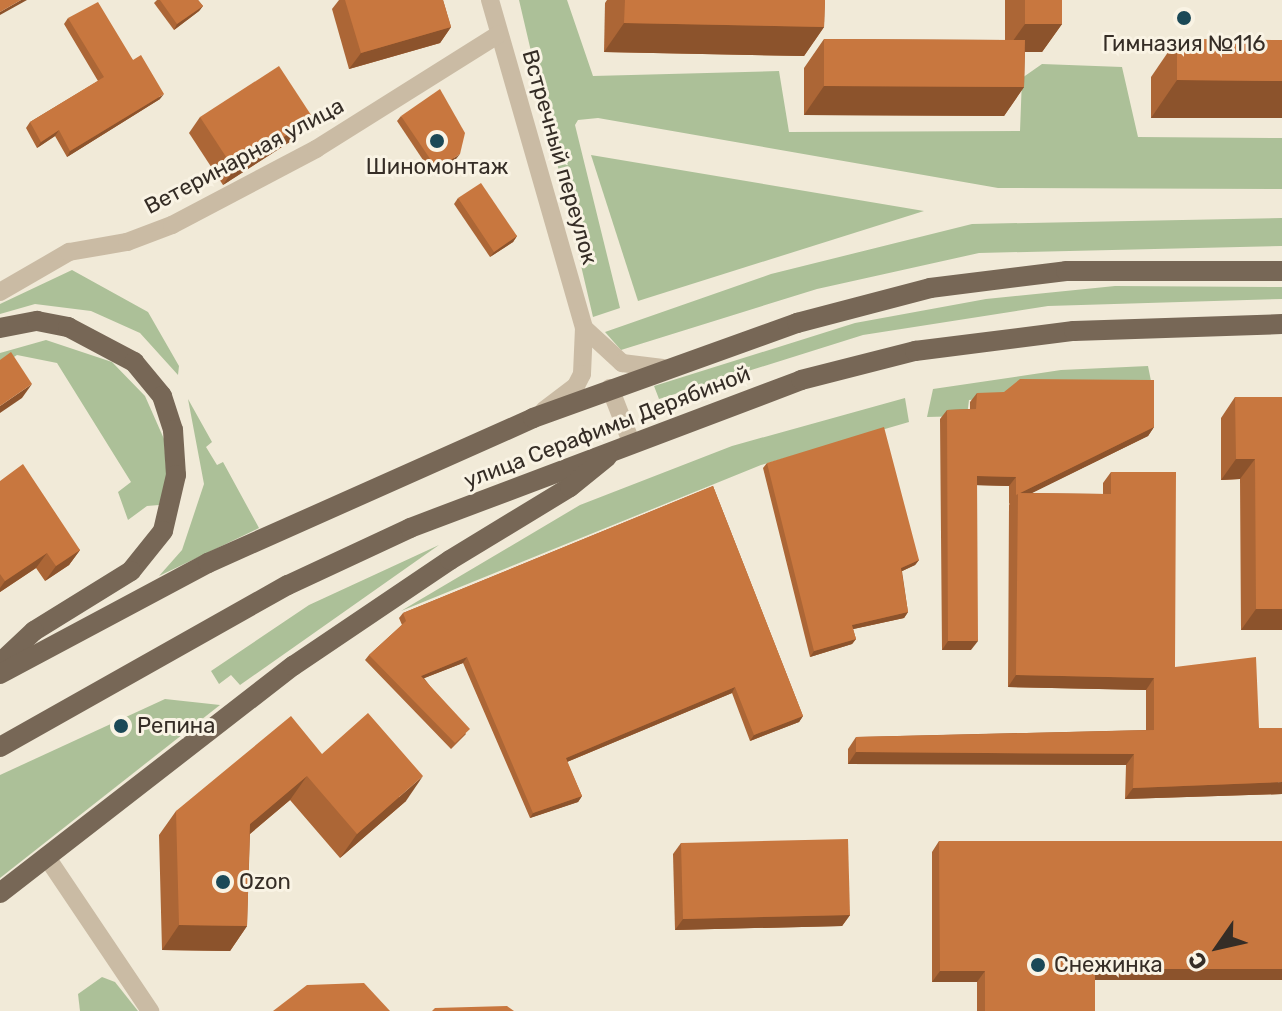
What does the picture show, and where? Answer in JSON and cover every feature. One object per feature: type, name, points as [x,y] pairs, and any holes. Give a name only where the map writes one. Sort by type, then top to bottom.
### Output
[{"type":"main road","name":"улица Серафимы Дерябиной","points":[[0,674],[208,563],[533,418],[663,368],[797,323],[930,288],[1066,271],[1282,271]]},
{"type":"main road","points":[[0,328],[37,321],[68,327],[134,362],[162,396],[173,430],[176,475],[163,531],[131,571],[34,631],[0,663]]},
{"type":"main road","name":"улица Серафимы Дерябиной","points":[[0,747],[288,585],[410,528],[627,443],[801,380],[915,351],[1074,331],[1282,324]]},
{"type":"main road","points":[[0,893],[293,666],[450,560],[570,487],[627,443]]},
{"type":"street","name":"Встречный переулок","points":[[490,0],[584,328],[586,364],[576,386],[533,418]]},
{"type":"street","name":"Ветеринарная улица","points":[[0,292],[69,252],[127,242],[172,225],[316,149],[499,34]]},
{"type":"street","points":[[584,328],[622,363],[663,368]]},
{"type":"street","points":[[610,388],[627,443]]},
{"type":"street","points":[[46,856],[150,1011]]},
{"type":"green space","points":[[519,0],[567,0],[593,76],[779,71],[789,132],[1020,131],[1022,78],[1042,64],[1122,67],[1138,137],[1282,138],[1282,189],[998,188],[598,118],[578,120],[575,125],[620,308],[593,317]]},
{"type":"green space","points":[[591,155],[924,211],[638,301]]},
{"type":"green space","points":[[1282,218],[1282,246],[979,253],[817,289],[621,350],[605,332],[771,274],[972,224]]},
{"type":"green space","points":[[72,270],[148,312],[179,366],[178,375],[140,333],[91,311],[35,304],[0,314],[0,304]]},
{"type":"green space","points":[[1115,286],[1282,287],[1282,299],[1048,306],[863,335],[659,399],[654,386],[855,323],[986,299]]},
{"type":"green space","points":[[46,340],[112,362],[145,396],[164,439],[167,481],[159,505],[147,506],[128,520],[118,492],[131,482],[57,363],[17,355],[0,366],[0,353]]},
{"type":"green space","points":[[1148,366],[1152,386],[969,400],[967,416],[927,417],[933,389],[1061,370]]},
{"type":"green space","points":[[905,398],[909,422],[761,465],[401,611],[580,505],[732,446]]},
{"type":"green space","points":[[188,399],[212,442],[206,447],[217,465],[223,462],[259,528],[159,576],[182,550],[204,484]]},
{"type":"green space","points":[[439,545],[240,685],[231,675],[219,684],[211,671],[309,605]]},
{"type":"green space","points":[[165,699],[220,705],[0,878],[0,775]]},
{"type":"green space","points":[[102,977],[115,982],[138,1011],[80,1011],[78,994]]},
{"type":"building","points":[[0,0],[21,0],[0,12]]},
{"type":"building","points":[[160,0],[198,0],[203,6],[177,24]]},
{"type":"building","points":[[345,0],[443,0],[451,27],[361,53]]},
{"type":"building","points":[[625,0],[825,0],[824,27],[624,23]]},
{"type":"building","points":[[1025,0],[1062,0],[1062,24],[1025,24]]},
{"type":"building","points":[[98,2],[133,60],[141,55],[164,94],[70,151],[59,130],[41,142],[30,122],[104,77],[68,18]]},
{"type":"building","points":[[824,39],[1025,40],[1024,87],[824,86]]},
{"type":"building","points":[[1177,39],[1282,40],[1282,81],[1177,80]]},
{"type":"building","points":[[279,66],[313,118],[234,169],[200,117]]},
{"type":"building","points":[[440,89],[465,133],[460,154],[437,169],[401,116]]},
{"type":"building","points":[[481,183],[517,236],[494,252],[458,198]]},
{"type":"building","points":[[11,352],[32,384],[0,406],[0,360]]},
{"type":"building","points":[[1020,379],[1154,380],[1154,427],[1016,495],[1016,477],[977,476],[978,641],[948,641],[947,410],[976,409],[977,393],[1004,392]]},
{"type":"building","points":[[1235,397],[1282,397],[1282,609],[1256,609],[1255,459],[1236,459]]},
{"type":"building","points":[[884,427],[919,560],[901,568],[908,612],[852,625],[856,639],[814,651],[767,463]]},
{"type":"building","points":[[23,464],[80,550],[56,566],[47,553],[5,581],[0,574],[0,481]]},
{"type":"building","points":[[1111,472],[1176,472],[1175,667],[1256,657],[1259,728],[1282,728],[1282,782],[1133,788],[1134,754],[856,752],[856,737],[1154,730],[1154,678],[1016,675],[1018,493],[1111,494]]},
{"type":"building","points":[[713,486],[803,716],[754,735],[735,687],[566,758],[582,796],[533,813],[467,657],[421,676],[470,729],[455,743],[369,655],[406,621],[403,613]]},
{"type":"building","points":[[368,713],[423,776],[357,834],[307,776],[250,824],[247,926],[179,925],[176,811],[291,716],[322,754]]},
{"type":"building","points":[[848,839],[850,915],[683,919],[681,843]]},
{"type":"building","points":[[939,841],[1282,841],[1282,969],[1095,969],[1095,1011],[985,1011],[985,971],[940,971]]},
{"type":"building","points":[[364,983],[390,1011],[273,1011],[307,985]]},
{"type":"building","points":[[507,1006],[514,1011],[432,1011],[435,1008]]},
{"type":"place","name":"Гимназия №116","points":[[1184,18]]},
{"type":"place","name":"Шиномонтаж","points":[[437,141]]},
{"type":"place","name":"Репина","points":[[121,726]]},
{"type":"place","name":"Ozon","points":[[223,882]]},
{"type":"place","name":"Снежинка","points":[[1038,965]]}]
